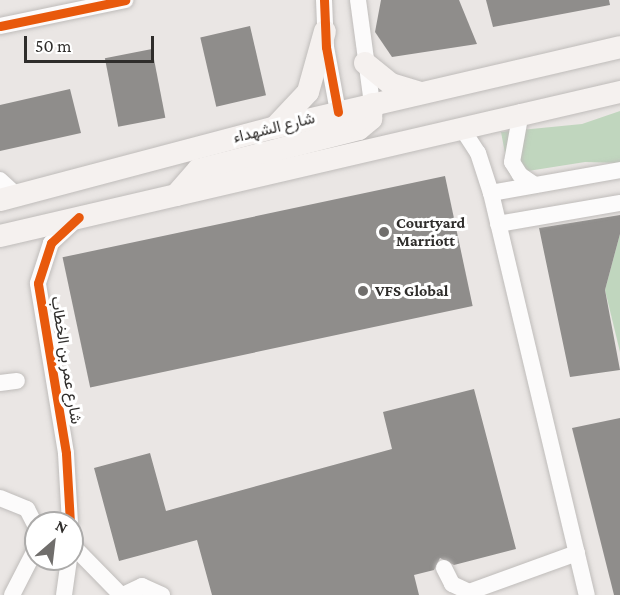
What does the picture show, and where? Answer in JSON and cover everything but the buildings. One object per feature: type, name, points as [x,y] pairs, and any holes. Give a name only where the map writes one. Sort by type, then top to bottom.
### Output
[{"type":"main road","points":[[273,128],[308,92],[325,31]]},
{"type":"main road","name":"شارع الشهداء","points":[[9,198],[273,128],[620,47]]},
{"type":"main road","points":[[365,63],[396,87],[425,93]]},
{"type":"main road","points":[[0,236],[391,145],[521,112],[620,92]]},
{"type":"main road","points":[[176,195],[198,170],[351,131],[369,122],[372,104]]},
{"type":"main road","points":[[338,112],[351,131],[391,145]]},
{"type":"street","points":[[0,26],[125,0]]},
{"type":"street","points":[[324,0],[325,31],[338,112]]},
{"type":"street","points":[[358,0],[372,104]]},
{"type":"street","points":[[521,112],[512,162],[520,175],[535,185]]},
{"type":"street","points":[[461,127],[478,153],[491,194],[587,595]]},
{"type":"street","points":[[491,194],[620,171]]},
{"type":"street","points":[[0,180],[9,198]]},
{"type":"street","points":[[498,224],[620,203]]},
{"type":"street","name":"شارع عمر بن الخطاب","points":[[69,511],[66,453],[38,283],[51,243],[79,217]]},
{"type":"street","points":[[0,383],[17,381]]},
{"type":"street","points":[[0,498],[28,511]]},
{"type":"street","points":[[444,568],[452,584],[469,592],[577,553]]},
{"type":"street","points":[[84,557],[122,595],[142,586],[162,595]]},
{"type":"street","points":[[12,595],[24,571]]},
{"type":"street","points":[[64,595],[67,571]]},
{"type":"green space","points":[[620,111],[620,163],[585,162],[509,174],[501,132],[582,124]]},
{"type":"green space","points":[[620,234],[620,352],[605,290]]},
{"type":"cycle path","points":[[0,26],[125,0]]},
{"type":"cycle path","points":[[324,0],[326,47],[338,112]]},
{"type":"cycle path","points":[[69,511],[66,453],[38,283],[51,243],[79,217]]},
{"type":"place","name":"Courtyard Marriott","points":[[384,232]]},
{"type":"place","name":"VFS Global","points":[[363,291]]}]
